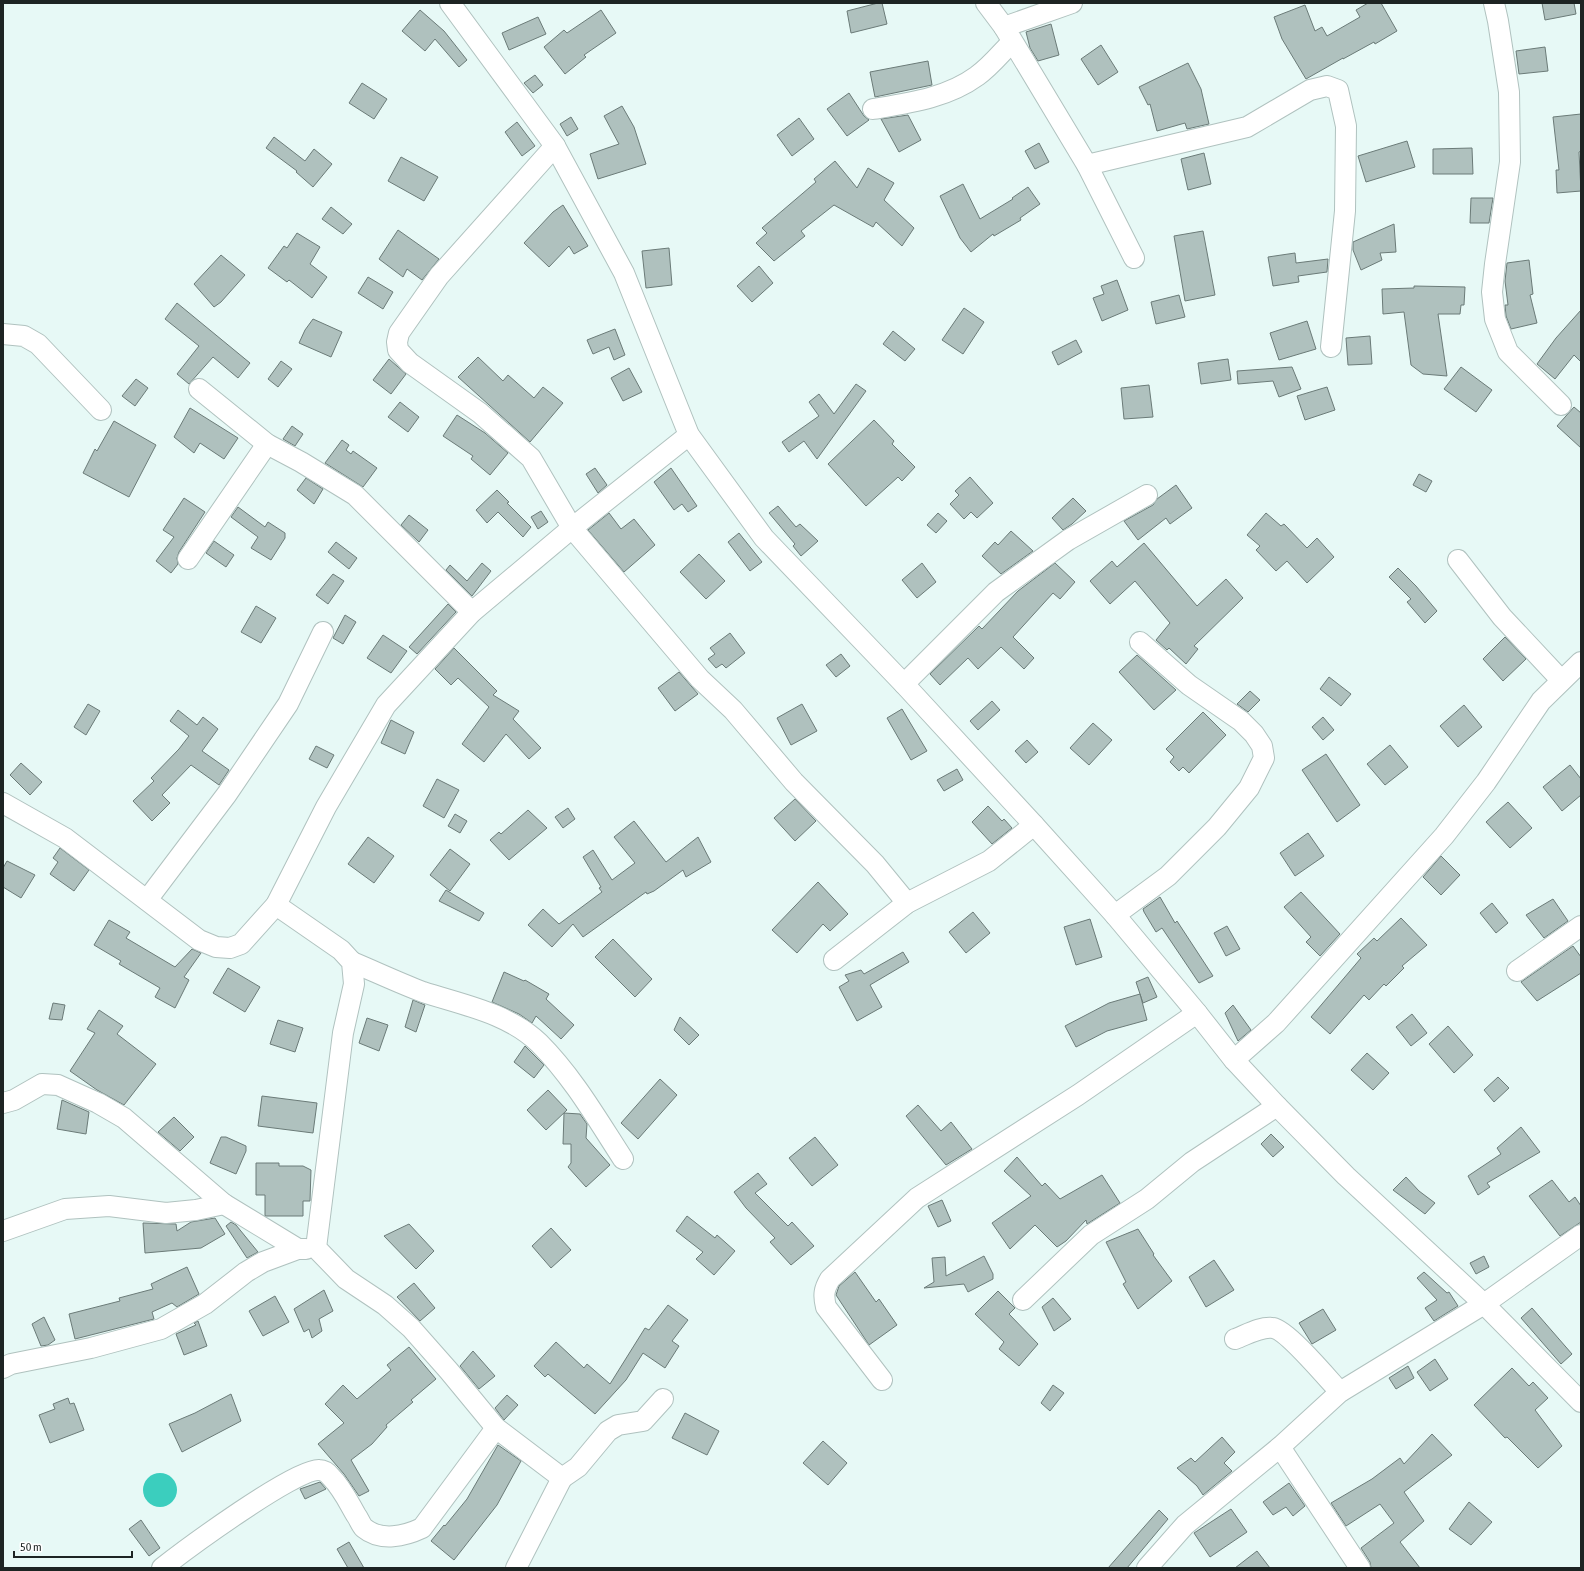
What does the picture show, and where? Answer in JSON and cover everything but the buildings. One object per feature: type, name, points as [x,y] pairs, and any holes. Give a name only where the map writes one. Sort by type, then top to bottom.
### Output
[{"type":"street","points":[[450,3],[555,146],[624,273],[689,435],[764,538],[904,684],[1034,825],[1115,915],[1197,1013],[1234,1060],[1277,1106],[1346,1176],[1484,1304],[1581,1402]]},
{"type":"street","points":[[986,3],[1008,34],[1087,165],[1134,258]]},
{"type":"street","points":[[873,109],[917,102],[953,91],[978,76],[1008,34],[1072,3]]},
{"type":"street","points":[[1494,3],[1509,92],[1510,162],[1494,264],[1492,292],[1496,319],[1508,352],[1561,405]]},
{"type":"street","points":[[1087,165],[1247,127],[1310,90],[1327,86],[1338,90],[1346,126],[1345,211],[1331,347]]},
{"type":"street","points":[[555,146],[439,276],[398,333],[396,342],[398,350],[410,363],[480,413],[531,458],[572,528],[700,679],[733,710],[794,782],[875,864],[907,903]]},
{"type":"street","points":[[3,334],[24,336],[38,344],[101,410]]},
{"type":"street","points":[[199,389],[267,444],[301,462],[355,495],[472,612]]},
{"type":"street","points":[[3,803],[66,838],[199,940],[216,947],[230,948],[241,944],[276,905],[326,807],[386,705],[472,612],[572,528],[689,435]]},
{"type":"street","points":[[188,559],[267,444]]},
{"type":"street","points":[[904,684],[996,592],[1068,540],[1147,495]]},
{"type":"street","points":[[1458,560],[1502,617],[1561,680]]},
{"type":"street","points":[[147,900],[226,794],[288,704],[323,632]]},
{"type":"street","points":[[1115,915],[1168,876],[1217,827],[1249,788],[1264,758],[1262,746],[1254,734],[1240,721],[1189,685],[1140,642]]},
{"type":"street","points":[[1234,1060],[1276,1023],[1444,836],[1486,782],[1541,701],[1581,662]]},
{"type":"street","points":[[834,960],[907,903],[989,861],[1034,825]]},
{"type":"street","points":[[276,905],[341,950],[352,962],[421,991],[494,1014],[515,1026],[538,1043],[575,1085],[623,1159]]},
{"type":"street","points":[[1517,971],[1581,926]]},
{"type":"street","points":[[307,1249],[343,1033],[354,984],[352,962]]},
{"type":"street","points":[[882,1380],[826,1307],[824,1295],[826,1286],[830,1279],[917,1198],[1078,1094],[1197,1013]]},
{"type":"street","points":[[3,1103],[14,1100],[42,1084],[58,1085],[98,1103],[124,1118],[224,1204],[307,1249],[346,1279],[385,1305],[411,1328],[496,1428],[562,1478]]},
{"type":"street","points":[[1024,1300],[1091,1234],[1147,1199],[1192,1162],[1277,1106]]},
{"type":"street","points":[[3,1231],[65,1209],[109,1206],[166,1213],[196,1210],[224,1204]]},
{"type":"street","points":[[1147,1568],[1185,1526],[1280,1447],[1340,1392],[1484,1304],[1581,1234]]},
{"type":"street","points":[[3,1368],[11,1364],[91,1348],[161,1329],[205,1304],[258,1265],[307,1249]]},
{"type":"street","points":[[1235,1339],[1263,1329],[1274,1328],[1286,1335],[1340,1392]]},
{"type":"street","points":[[516,1568],[562,1478],[578,1467],[608,1431],[618,1425],[643,1420],[663,1399]]},
{"type":"street","points":[[162,1568],[204,1535],[282,1486],[314,1470],[326,1472],[336,1482],[364,1528],[375,1534],[386,1536],[406,1535],[422,1528],[496,1428]]},
{"type":"street","points":[[1280,1447],[1360,1568]]},
{"type":"green space","points":[[163,1473],[172,1478],[176,1483],[176,1497],[172,1502],[167,1506],[157,1507],[153,1506],[144,1497],[143,1487],[144,1483],[153,1474]]}]
